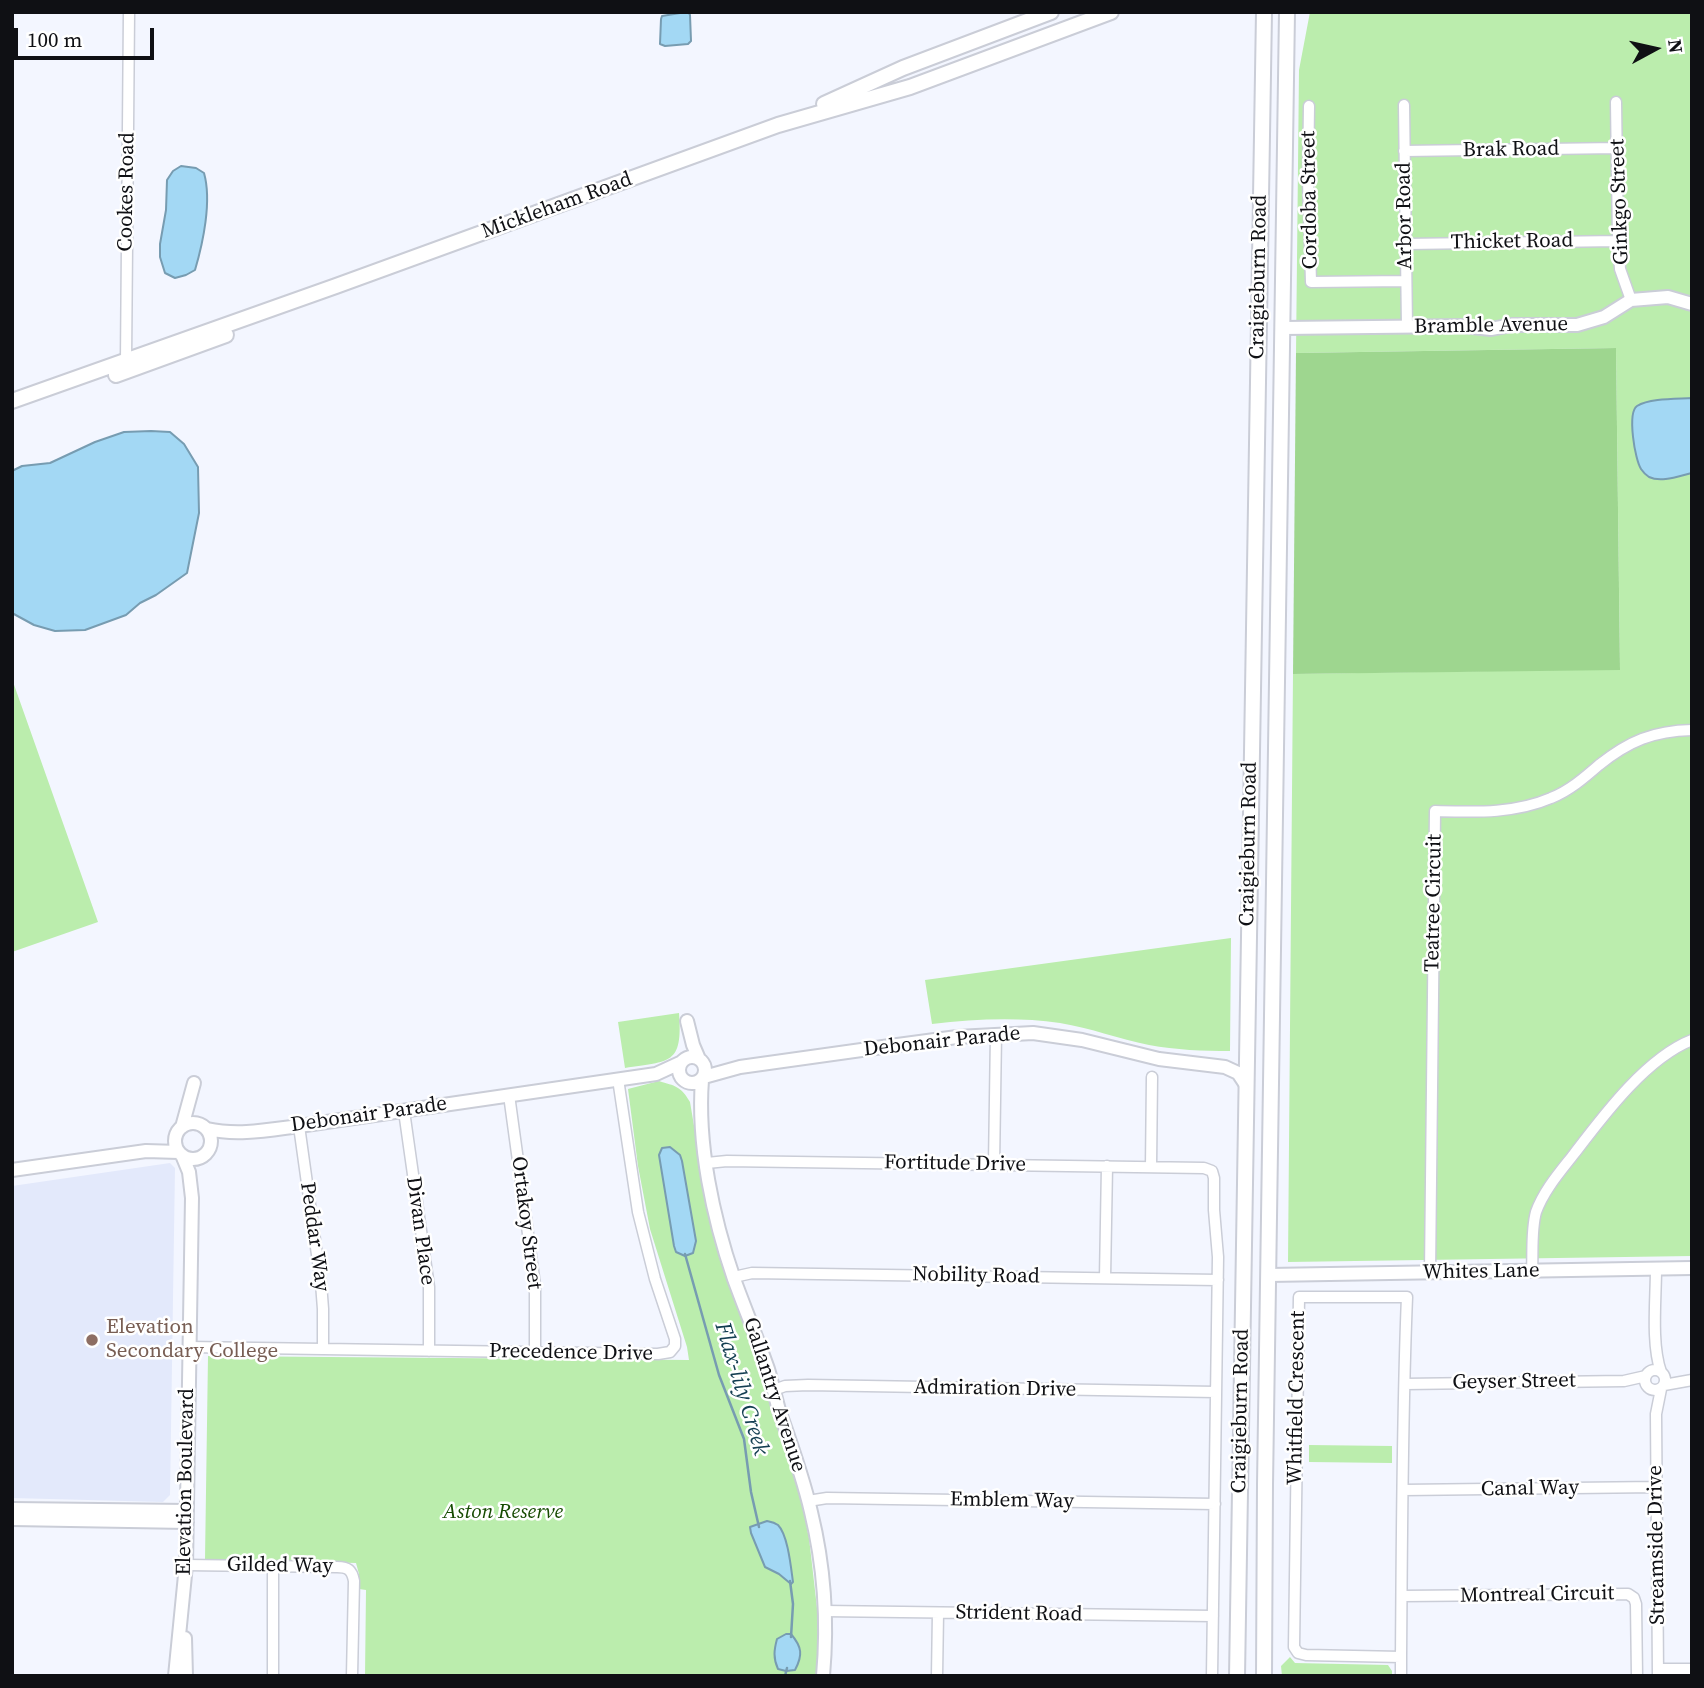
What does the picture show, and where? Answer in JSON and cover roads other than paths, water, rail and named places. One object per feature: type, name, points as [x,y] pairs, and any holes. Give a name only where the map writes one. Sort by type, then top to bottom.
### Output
[{"type":"main road","name":"Mickleham Road","points":[[778,125],[903,68],[1051,12]]},
{"type":"main road","name":"Mickleham Road","points":[[12,399],[126,361],[196,346],[277,314],[336,286],[778,125],[910,87],[1111,12]]},
{"type":"main road","points":[[1258,12],[1263,37]]},
{"type":"main road","name":"Craigieburn Road","points":[[1237,1676],[1264,12]]},
{"type":"main road","name":"Craigieburn Road","points":[[1264,1676],[1287,12]]},
{"type":"main road","name":"Mickleham Road","points":[[12,408],[126,361]]},
{"type":"street","name":"Cookes Road","points":[[126,361],[129,12]]},
{"type":"street","name":"Ginkgo Street","points":[[1616,102],[1620,269],[1631,300]]},
{"type":"street","name":"Arbor Road","points":[[1404,105],[1407,327]]},
{"type":"street","name":"Cordoba Street","points":[[1309,106],[1311,282],[1406,281]]},
{"type":"street","name":"Brak Road","points":[[1405,151],[1617,148]]},
{"type":"street","name":"Thicket Road","points":[[1406,243],[1618,241]]},
{"type":"street","name":"Bramble Avenue","points":[[1283,328],[1462,326],[1491,329],[1512,325],[1577,325],[1604,317],[1631,300],[1668,297],[1692,304]]},
{"type":"street","name":"Teatree Circuit","points":[[1430,1273],[1435,811],[1500,812],[1550,799],[1636,740],[1658,733],[1692,730]]},
{"type":"street","points":[[686,1017],[693,1045],[701,1060],[706,1069],[703,1078],[694,1083],[685,1081],[679,1069],[683,1061],[686,1017]]},
{"type":"street","name":"Debonair Parade","points":[[703,1078],[740,1067],[933,1040],[1033,1033],[1062,1036],[1159,1059],[1225,1068]]},
{"type":"street","points":[[994,1165],[996,1034]]},
{"type":"street","points":[[1532,1271],[1536,1214],[1551,1184],[1629,1087],[1660,1059],[1692,1040]]},
{"type":"street","points":[[1225,1068],[1240,1061],[1246,1052]]},
{"type":"street","points":[[683,1061],[691,1057],[701,1060]]},
{"type":"street","name":"Debonair Parade","points":[[701,1060],[740,1067]]},
{"type":"street","name":"Debonair Parade","points":[[205,1127],[216,1131],[248,1133],[299,1126],[656,1074],[683,1061]]},
{"type":"street","points":[[1225,1068],[1238,1073],[1245,1085]]},
{"type":"street","name":"Debonair Parade","points":[[656,1074],[685,1081]]},
{"type":"street","points":[[1151,1167],[1152,1077]]},
{"type":"street","name":"Gallantry Avenue","points":[[703,1078],[700,1118],[718,1220],[734,1277],[769,1371],[799,1468],[820,1557],[824,1611],[823,1676]]},
{"type":"street","name":"Precedence Drive","points":[[189,1347],[658,1354],[670,1352],[675,1346],[674,1334],[655,1279],[638,1212],[618,1079]]},
{"type":"street","name":"Gallantry Avenue","points":[[685,1081],[700,1118]]},
{"type":"street","points":[[194,1083],[194,1100],[212,1139],[207,1152],[192,1159],[181,1153],[176,1147],[179,1131],[194,1083]]},
{"type":"street","name":"Ortakoy Street","points":[[509,1095],[536,1285],[535,1352]]},
{"type":"street","name":"Divan Place","points":[[404,1111],[429,1287],[429,1351]]},
{"type":"street","points":[[146,1151],[192,1122],[205,1127]]},
{"type":"street","name":"Peddar Way","points":[[299,1126],[321,1283],[323,1349]]},
{"type":"street","name":"Debonair Parade","points":[[207,1152],[248,1133]]},
{"type":"street","points":[[12,1170],[146,1151],[181,1153]]},
{"type":"street","name":"Elevation Boulevard","points":[[175,1676],[186,1565],[192,1198],[196,1172],[207,1152]]},
{"type":"street","name":"Elevation Boulevard","points":[[181,1153],[189,1172],[192,1198]]},
{"type":"street","name":"Fortitude Drive","points":[[707,1163],[727,1161],[1204,1168],[1212,1171],[1214,1178],[1218,1280]]},
{"type":"street","points":[[1105,1278],[1107,1166]]},
{"type":"street","name":"Whites Lane","points":[[1269,1275],[1692,1268]]},
{"type":"street","name":"Streamside Drive","points":[[1656,1269],[1656,1345],[1663,1380],[1656,1414],[1658,1673]]},
{"type":"street","name":"Nobility Road","points":[[734,1277],[752,1273],[1218,1280]]},
{"type":"street","points":[[1212,1676],[1218,1280]]},
{"type":"street","name":"Whitfield Crescent","points":[[1401,1657],[1306,1656],[1298,1653],[1294,1647],[1299,1297],[1407,1297],[1401,1676]]},
{"type":"street","name":"Streamside Drive","points":[[1656,1345],[1648,1380],[1656,1414]]},
{"type":"street","points":[[1655,1370],[1663,1380],[1655,1391],[1648,1380],[1655,1370]]},
{"type":"street","name":"Geyser Street","points":[[1405,1384],[1648,1380]]},
{"type":"street","points":[[1663,1380],[1691,1380]]},
{"type":"street","name":"Admiration Drive","points":[[774,1390],[808,1385],[1216,1392]]},
{"type":"street","name":"Canal Way","points":[[1403,1490],[1657,1487]]},
{"type":"street","name":"Emblem Way","points":[[808,1501],[827,1498],[1215,1504]]},
{"type":"street","points":[[12,1509],[187,1517]]},
{"type":"street","points":[[12,1519],[187,1517]]},
{"type":"street","name":"Gilded Way","points":[[186,1565],[341,1567],[351,1570],[354,1581],[352,1676]]},
{"type":"street","points":[[273,1676],[274,1566]]},
{"type":"street","name":"Montreal Circuit","points":[[1402,1596],[1628,1594],[1634,1598],[1636,1604],[1637,1676]]},
{"type":"street","name":"Elevation Boulevard","points":[[183,1599],[187,1676]]},
{"type":"street","name":"Strident Road","points":[[824,1611],[1213,1616]]},
{"type":"street","points":[[937,1676],[938,1612]]},
{"type":"street","points":[[1658,1673],[1692,1669]]},
{"type":"water","points":[[686,12],[690,15],[691,41],[688,44],[660,44],[662,16]]},
{"type":"water","points":[[181,166],[196,168],[204,173],[207,209],[195,270],[175,278],[165,273],[160,257],[160,244],[166,210],[167,180],[173,171]]},
{"type":"water","points":[[1692,398],[1692,473],[1664,479],[1649,477],[1641,469],[1636,456],[1632,427],[1634,410],[1637,406],[1649,402]]},
{"type":"water","points":[[124,432],[170,432],[184,444],[198,467],[199,513],[187,573],[126,615],[85,630],[55,631],[34,625],[12,613],[12,471],[22,466],[50,463]]},
{"type":"water","points":[[670,1147],[680,1155],[682,1161],[696,1241],[693,1253],[685,1256],[676,1252],[674,1246],[659,1155],[662,1148]]},
{"type":"water","points":[[767,1521],[778,1525],[784,1536],[789,1552],[793,1582],[791,1584],[765,1567],[751,1533],[750,1527]]},
{"type":"water","points":[[791,1634],[799,1647],[800,1655],[795,1670],[778,1669],[775,1661],[777,1639]]},
{"type":"waterway","name":"Flax-lily Creek","points":[[685,1254],[719,1375],[744,1439],[759,1527]]},
{"type":"waterway","name":"Flax-lily Creek","points":[[790,1581],[793,1604],[791,1637]]},
{"type":"waterway","name":"Flax-lily Creek","points":[[785,1676],[787,1668]]},
{"type":"place","name":"Elevation Secondary College","points":[[92,1340]]},
{"type":"park label","name":"Aston Reserve","points":[[503,1513]]}]
